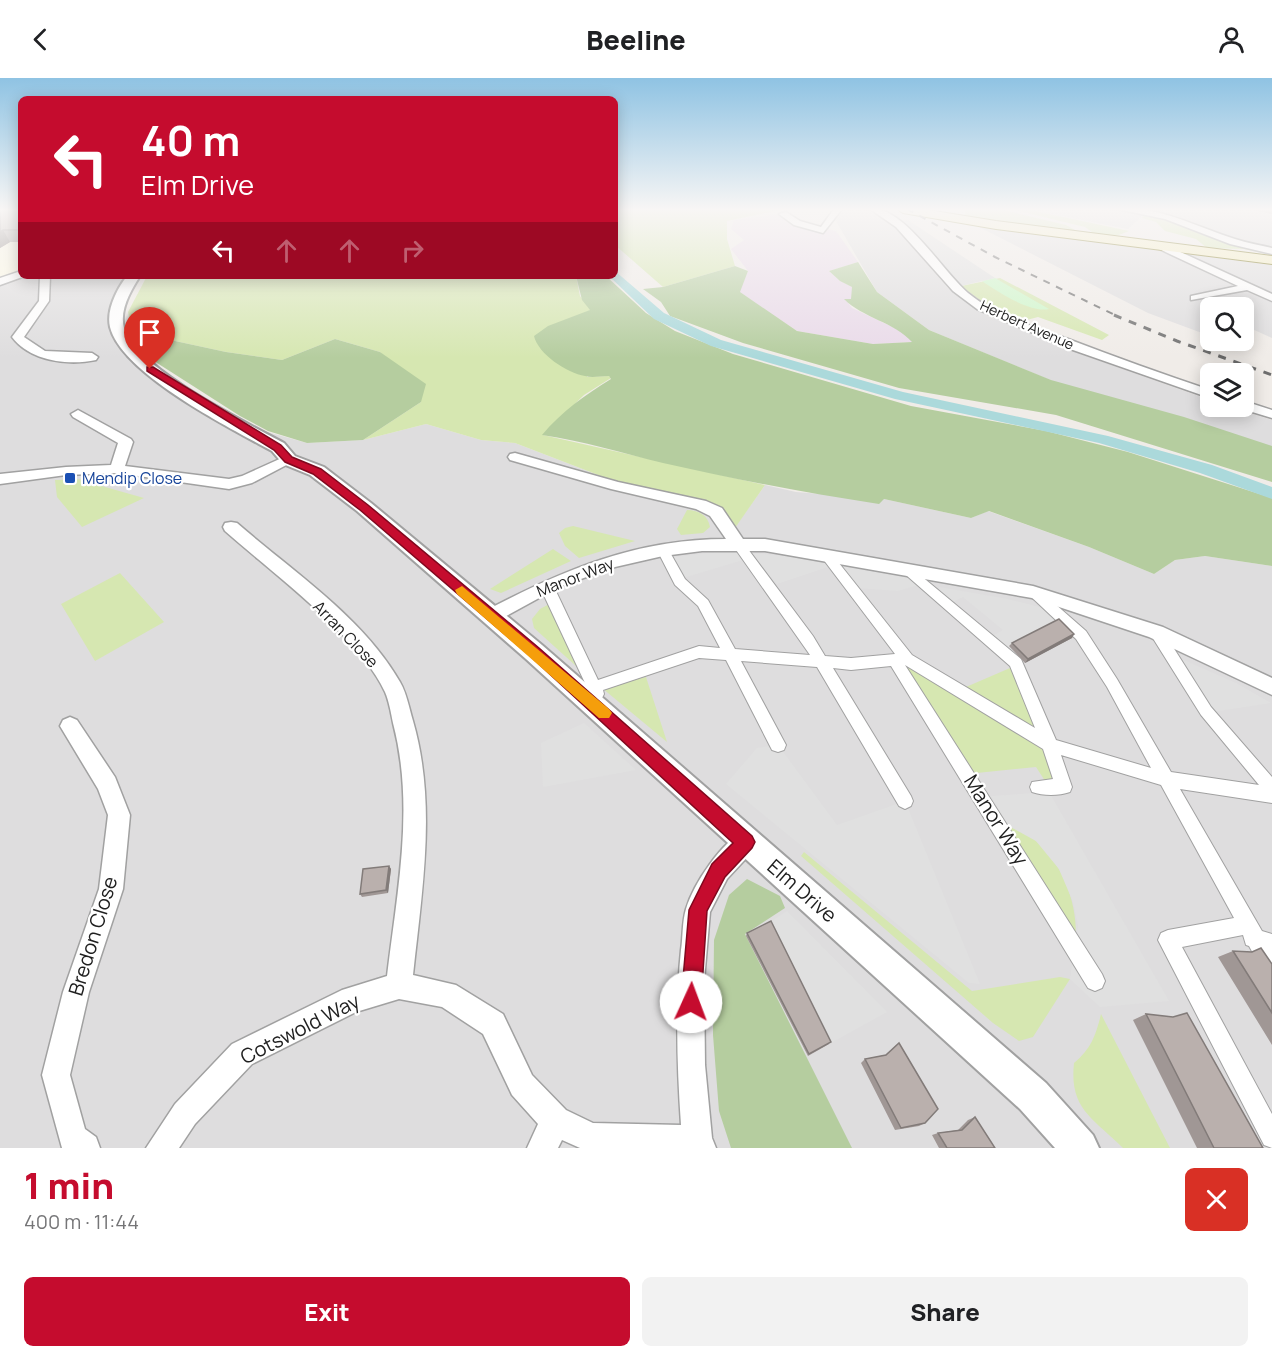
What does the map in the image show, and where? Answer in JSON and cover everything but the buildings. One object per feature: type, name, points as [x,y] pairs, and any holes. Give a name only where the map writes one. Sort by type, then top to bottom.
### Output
[{"type":"street","name":"Herbert Avenue","points":[[928,259],[968,298],[1001,316],[1200,390]]},
{"type":"street","points":[[1188,259],[1272,298]]},
{"type":"street","points":[[0,282],[18,275]]},
{"type":"street","points":[[45,279],[44,301],[13,338],[42,356],[75,357],[89,353]]},
{"type":"street","name":"Elm Drive","points":[[131,279],[117,308],[117,328],[127,349],[160,377],[278,447],[289,459],[317,471],[491,616],[600,700],[746,842],[1033,1096],[1080,1148]]},
{"type":"street","points":[[1195,298],[1248,287]]},
{"type":"street","points":[[1254,408],[1272,414]]},
{"type":"street","points":[[78,414],[126,442],[117,469]]},
{"type":"street","points":[[515,458],[616,486],[700,505],[716,512],[823,663],[905,801]]},
{"type":"street","points":[[0,479],[66,471],[117,469],[229,483],[247,480],[289,459]]},
{"type":"street","name":"Arran Close","points":[[231,528],[364,648],[392,684],[408,734],[415,790],[399,986]]},
{"type":"street","name":"Manor Way","points":[[491,616],[547,587],[595,566],[663,550],[738,544],[765,545],[1033,592],[1156,632],[1272,687]]},
{"type":"street","points":[[663,550],[680,582],[703,603],[778,745]]},
{"type":"street","name":"Manor Way","points":[[827,556],[901,660],[1095,981]]},
{"type":"street","points":[[904,568],[1016,663],[1050,745],[1064,787],[1038,787]]},
{"type":"street","points":[[547,587],[600,700],[699,652],[823,663],[901,660]]},
{"type":"street","points":[[1033,592],[1082,635],[1112,683],[1257,936],[1272,968]]},
{"type":"street","points":[[1156,632],[1206,711],[1272,789]]},
{"type":"street","name":"Manor Way","points":[[901,660],[1050,745],[1165,779],[1272,795]]},
{"type":"street","name":"Bredon Close","points":[[70,726],[106,784],[119,815],[111,889],[76,992],[56,1075],[73,1138],[85,1148]]},
{"type":"street","points":[[699,1144],[691,1053],[691,981],[698,910],[719,871],[746,842]]},
{"type":"street","points":[[1257,936],[1168,940],[1272,1137]]},
{"type":"street","name":"Cotswold Way","points":[[161,1148],[185,1114],[242,1054],[352,999],[399,986],[447,994],[493,1024],[522,1085],[555,1121],[592,1137],[699,1144]]},
{"type":"street","points":[[542,1148],[555,1121]]},
{"type":"shaded area","points":[[0,259],[18,259],[18,275],[0,282]]},
{"type":"shaded area","points":[[739,259],[856,259],[858,262],[829,271],[852,287],[853,299],[845,299],[852,308],[899,330],[913,342],[873,344],[797,331],[739,292],[748,271]]},
{"type":"shaded area","points":[[858,259],[923,259],[948,288],[988,316],[1086,356],[1200,396],[1200,417],[1254,417],[1254,414],[1272,420],[1272,450],[1055,382],[929,330],[877,292]]},
{"type":"shaded area","points":[[936,259],[966,259],[995,278],[961,286]]},
{"type":"shaded area","points":[[1042,259],[1226,259],[1272,265],[1272,338],[1254,330],[1254,297],[1200,297],[1200,332],[1148,313]]},
{"type":"shaded area","points":[[18,277],[18,279],[132,279],[117,308],[127,349],[235,423],[307,443],[363,440],[426,424],[481,440],[515,443],[619,483],[707,501],[725,513],[735,527],[765,485],[796,492],[884,499],[971,518],[988,511],[1089,547],[1154,574],[1175,560],[1205,556],[1272,566],[1272,1148],[0,1148],[0,282]]},
{"type":"shaded area","points":[[723,551],[801,557],[910,575],[918,585],[898,591],[856,588],[831,566],[777,584],[753,557],[683,578],[668,558]]},
{"type":"shaded area","points":[[939,587],[1008,599],[1047,609],[1062,620],[1005,649],[991,637],[1003,630],[963,597],[951,603],[940,593]]},
{"type":"shaded area","points":[[1170,654],[1236,683],[1271,703],[1212,712]]},
{"type":"shaded area","points":[[584,723],[636,770],[543,787],[541,743]]},
{"type":"shaded area","points":[[778,745],[837,825],[905,801],[980,984],[969,983],[726,784],[757,748]]},
{"type":"shaded area","points":[[1049,792],[1169,1001],[1100,1007],[1070,979],[1078,926],[1073,902],[1059,869],[1036,841],[1007,825],[991,796]]},
{"type":"shaded area","points":[[787,911],[887,1012],[829,1044],[769,923]]},
{"type":"green space","points":[[631,259],[733,259],[735,266],[663,287]]},
{"type":"green space","points":[[858,262],[877,292],[929,330],[1051,380],[1184,417],[1272,446],[1272,482],[1056,415],[899,388],[743,343],[670,316],[661,302],[643,289],[663,287],[735,266],[748,271],[740,292],[797,331],[873,344],[912,342],[905,335],[860,311],[844,299],[851,299],[852,287],[840,281],[829,271]]},
{"type":"green space","points":[[995,278],[1049,309],[1024,305],[982,281]]},
{"type":"green space","points":[[1000,278],[1109,335],[1102,340],[1038,317],[1019,322],[988,306],[961,286]]},
{"type":"green space","points":[[145,279],[577,279],[580,296],[591,310],[577,316],[587,377],[609,376],[611,378],[584,395],[543,435],[765,485],[735,528],[725,513],[707,501],[619,483],[515,443],[481,440],[426,424],[363,440],[421,402],[380,352],[335,339],[282,360],[226,352],[175,341],[135,344],[128,312]]},
{"type":"green space","points":[[577,279],[609,279],[646,313],[675,331],[733,354],[911,406],[1046,431],[1128,452],[1272,498],[1272,566],[1205,556],[1175,560],[1154,574],[1089,547],[989,511],[971,518],[884,499],[879,504],[824,495],[690,469],[542,435],[574,404],[611,379],[609,376],[585,376],[562,367],[547,356],[534,336],[548,326],[590,310],[582,300]]},
{"type":"green space","points":[[335,339],[380,352],[426,384],[421,402],[363,440],[307,443],[268,431],[240,416],[143,354],[135,344],[175,341],[226,352],[282,360]]},
{"type":"green space","points":[[91,479],[91,483],[144,498],[82,527],[57,497],[55,480]]},
{"type":"green space","points":[[687,510],[702,514],[710,527],[703,533],[681,535],[677,529]]},
{"type":"green space","points":[[573,526],[635,541],[579,558],[565,546],[559,533]]},
{"type":"green space","points":[[553,549],[571,561],[501,593],[490,589]]},
{"type":"green space","points":[[120,573],[164,622],[95,661],[61,604]]},
{"type":"green space","points":[[553,602],[586,675],[534,628],[532,619],[540,609]]},
{"type":"green space","points":[[907,659],[959,690],[1017,665],[1064,787],[1049,787],[1036,767],[967,774],[895,661]]},
{"type":"green space","points":[[646,677],[667,742],[602,688]]},
{"type":"green space","points":[[1007,825],[1036,841],[1063,877],[1073,905],[1075,949],[1000,828]]},
{"type":"green space","points":[[804,852],[972,991],[1060,977],[1070,979],[1033,1037],[1019,1041],[993,1023],[801,856]]},
{"type":"green space","points":[[747,879],[780,896],[785,908],[745,934],[852,1148],[731,1148],[719,1111],[713,1035],[714,940],[729,895]]},
{"type":"green space","points":[[1101,1014],[1170,1148],[1123,1148],[1085,1112],[1079,1102],[1073,1079],[1074,1063],[1092,1041]]},
{"type":"waterway","points":[[618,278],[659,316],[716,343],[900,396],[1102,439],[1206,469],[1272,493]]},
{"type":"railway","points":[[999,259],[1117,316]]},
{"type":"railway","points":[[1114,315],[1177,341],[1272,375]]},
{"type":"slow traffic","points":[[462,590],[604,713]]},
{"type":"place","name":"Mendip Close","points":[[70,478]]},
{"type":"route","points":[[150,369],[278,447],[289,459],[317,471],[364,507],[534,651],[746,842],[719,871],[698,910],[691,1002]]}]
